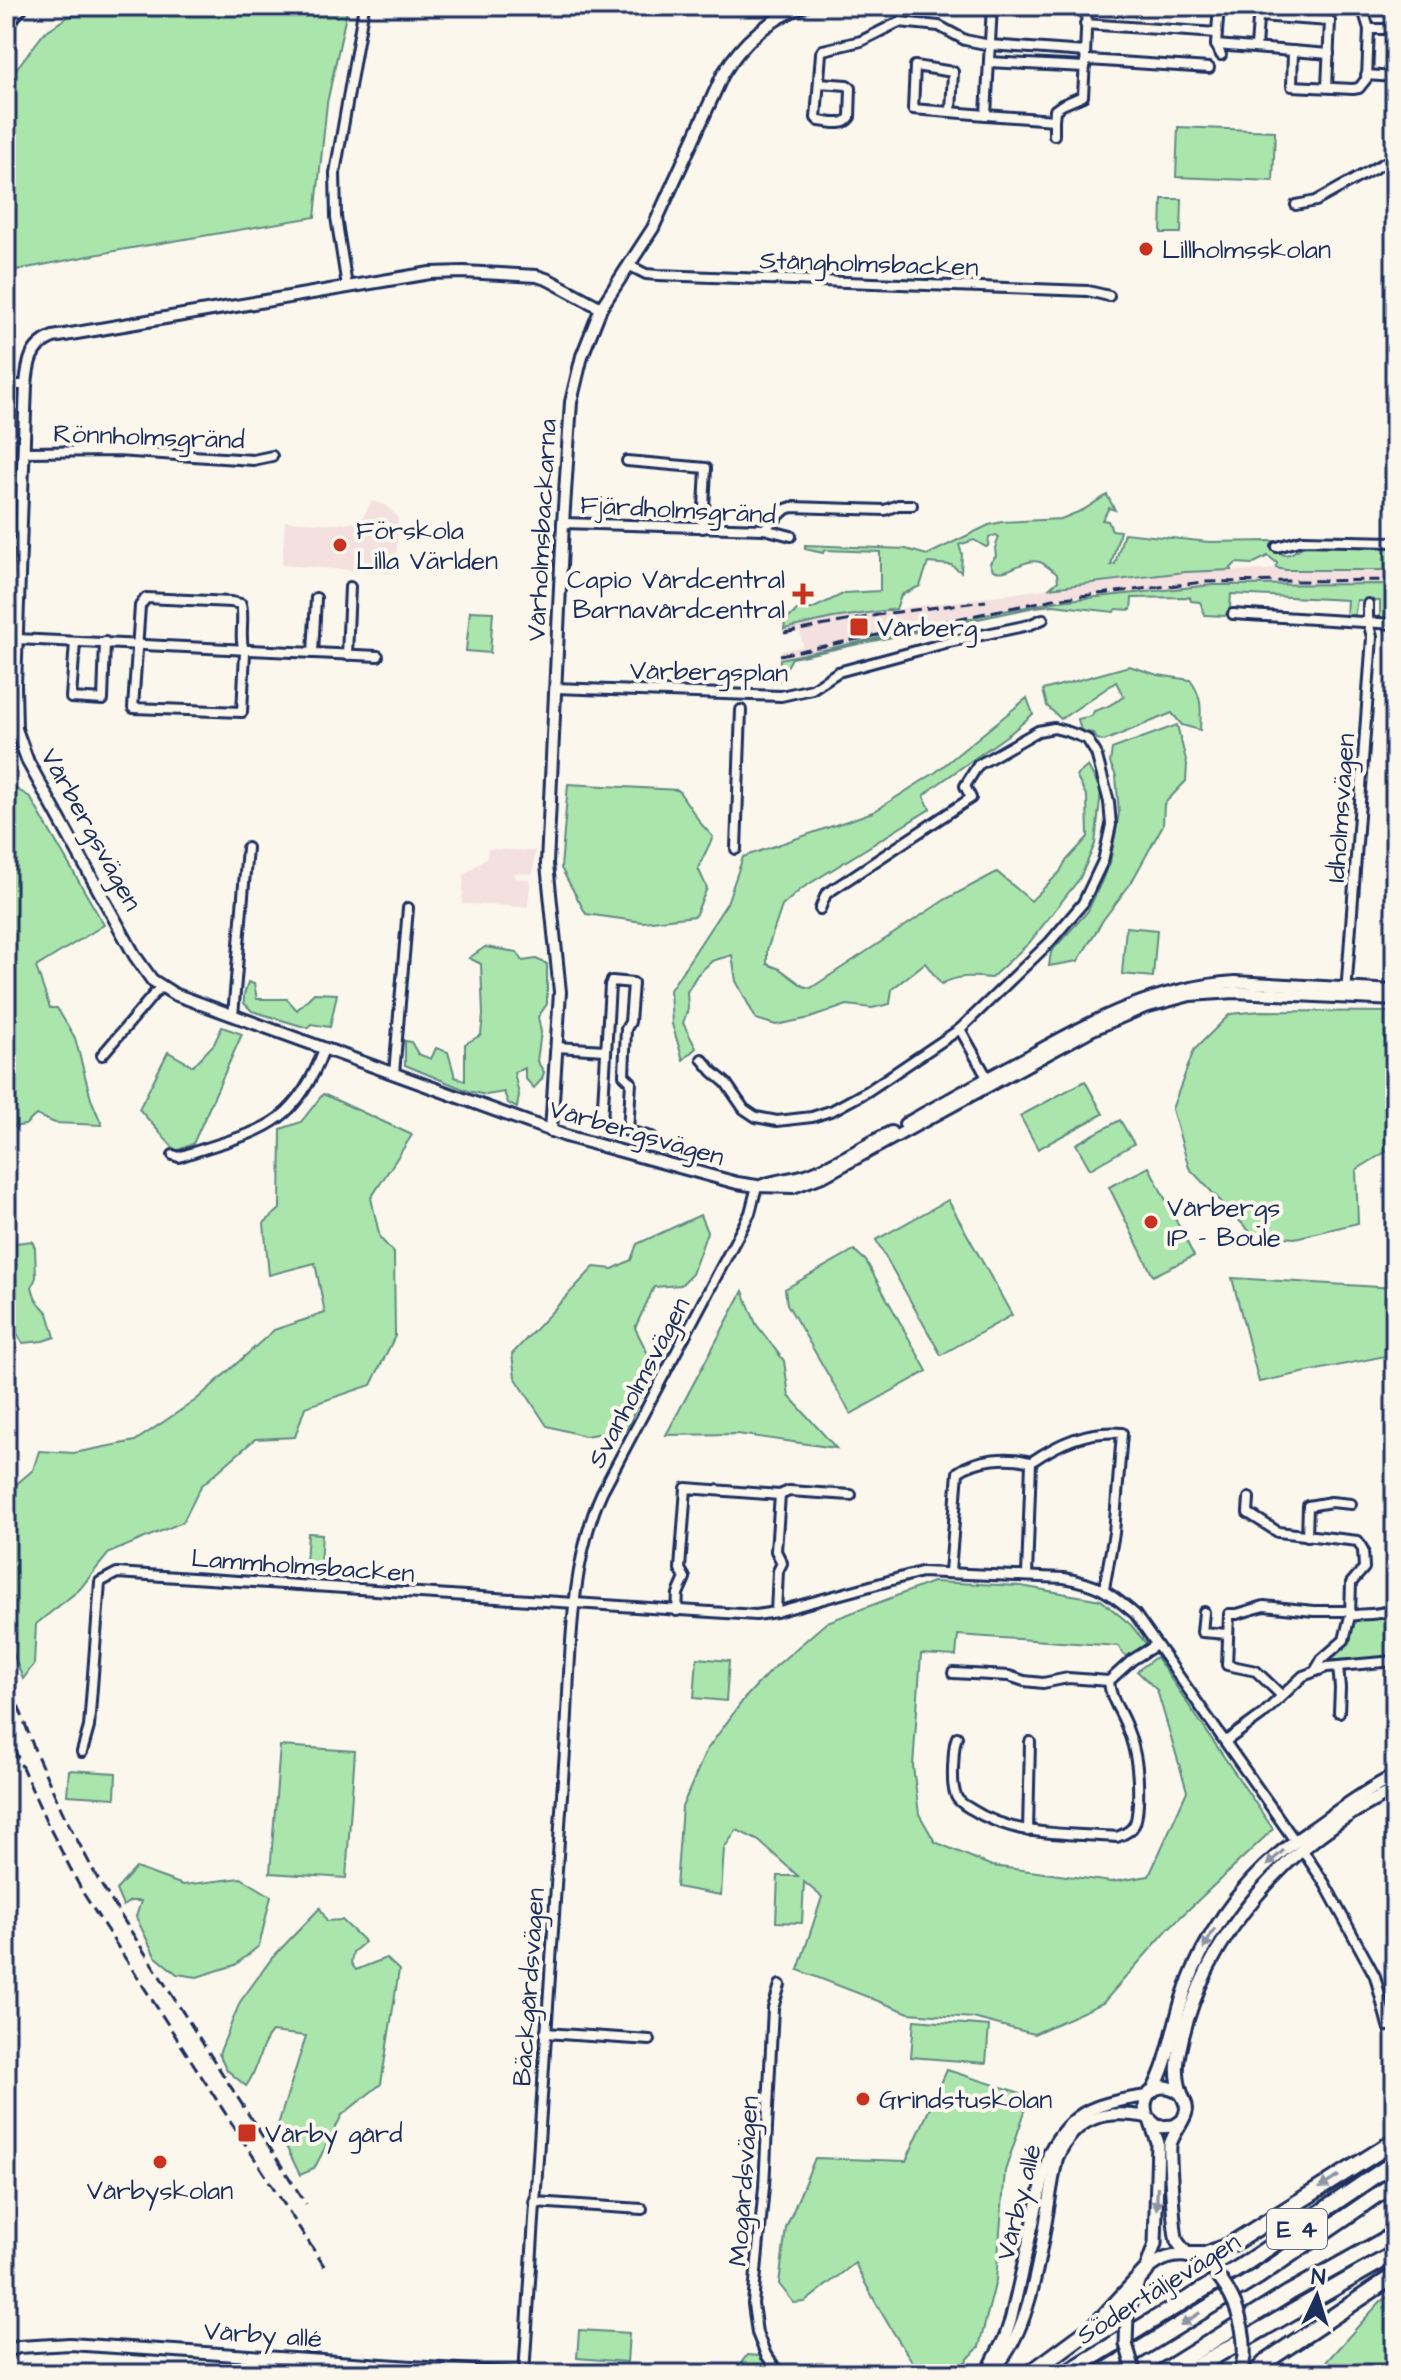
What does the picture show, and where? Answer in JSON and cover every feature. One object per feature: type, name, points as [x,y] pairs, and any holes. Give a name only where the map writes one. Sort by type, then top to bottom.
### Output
[{"type":"highway","points":[[1188,2255],[1205,2255],[1230,2245],[1395,2141]]},
{"type":"highway","name":"Södertäljevägen","points":[[1065,2374],[1240,2267],[1395,2162]]},
{"type":"highway","points":[[1100,2374],[1259,2276],[1395,2183]]},
{"type":"highway","points":[[1159,2374],[1289,2293],[1395,2234]]},
{"type":"highway","name":"E 4","points":[[1184,2374],[1395,2253]]},
{"type":"highway","points":[[1029,2374],[1097,2324],[1145,2272]]},
{"type":"highway","points":[[1254,2374],[1268,2360],[1395,2275]]},
{"type":"main road","points":[[1240,2374],[1244,2334],[1236,2307],[1226,2287],[1207,2264],[1188,2255],[1176,2240],[1170,2145],[1187,2110],[1177,2070],[1188,2018],[1205,1975],[1242,1914],[1277,1876],[1299,1846],[1365,1792],[1395,1776]]},
{"type":"main road","points":[[1135,2374],[1126,2344],[1127,2315],[1135,2288],[1145,2272],[1155,2244],[1158,2143],[1145,2103],[1164,2068],[1187,1986],[1225,1914],[1278,1854],[1299,1846],[1395,1790]]},
{"type":"main road","points":[[1150,2094],[1157,2088],[1168,2087],[1183,2096]]},
{"type":"main road","points":[[1149,2120],[1166,2128],[1180,2122]]},
{"type":"main road","points":[[1145,2272],[1169,2256],[1188,2255]]},
{"type":"street","points":[[6,27],[24,6]]},
{"type":"street","points":[[347,286],[336,217],[335,173],[364,6]]},
{"type":"street","name":"Vårholmsbackarna","points":[[551,1131],[559,974],[547,864],[571,402],[582,356],[601,308],[653,228],[723,74],[735,54],[754,34],[775,19],[804,6]]},
{"type":"street","points":[[986,115],[992,6]]},
{"type":"street","points":[[1054,135],[1055,110],[1083,96],[1087,6]]},
{"type":"street","points":[[1219,6],[1216,45],[1221,55]]},
{"type":"street","points":[[1297,18],[1298,6]]},
{"type":"street","points":[[1293,51],[1292,86],[1359,88],[1364,84],[1366,75],[1369,29],[1362,6]]},
{"type":"street","points":[[1256,47],[1259,11],[1330,21],[1327,87]]},
{"type":"street","points":[[819,83],[851,88],[848,121],[819,121],[816,118],[820,57],[823,50],[861,41],[895,23],[939,26],[965,40],[1085,60]]},
{"type":"street","points":[[1085,24],[1217,33]]},
{"type":"street","points":[[1369,29],[1395,29]]},
{"type":"street","points":[[1216,45],[1329,54]]},
{"type":"street","points":[[989,62],[1085,60],[1209,68]]},
{"type":"street","points":[[951,112],[953,72],[915,66],[913,109],[986,115],[1054,120]]},
{"type":"street","points":[[1366,75],[1395,77]]},
{"type":"street","points":[[1296,205],[1316,201],[1395,157]]},
{"type":"street","name":"Stångholmsbacken","points":[[630,266],[646,274],[658,275],[1080,290],[1109,296]]},
{"type":"street","name":"Vårbergsvägen","points":[[601,308],[549,280],[524,275],[447,271],[53,337],[33,351],[29,358],[26,385],[11,729],[135,956],[160,987],[551,1131],[737,1183],[793,1187],[825,1175],[1088,1023],[1143,1000],[1166,993],[1235,982],[1346,992],[1395,1000]]},
{"type":"street","points":[[6,385],[26,385]]},
{"type":"street","name":"Rönnholmsgränd","points":[[24,452],[117,451],[253,460],[272,456]]},
{"type":"street","points":[[627,461],[706,468],[703,528]]},
{"type":"street","points":[[764,529],[792,507],[885,510],[898,505],[912,505]]},
{"type":"street","name":"Fjärdholmsgränd","points":[[563,523],[764,529],[791,536]]},
{"type":"street","points":[[1277,547],[1302,540],[1395,542]]},
{"type":"street","points":[[6,544],[20,545]]},
{"type":"street","points":[[347,655],[350,587]]},
{"type":"street","points":[[146,598],[241,604],[241,648],[245,653],[242,712],[133,708],[138,644],[140,606],[146,598]]},
{"type":"street","points":[[313,653],[316,598]]},
{"type":"street","name":"Idholmsvägen","points":[[1346,992],[1372,637],[1368,604]]},
{"type":"street","points":[[1233,614],[1395,624]]},
{"type":"street","name":"Vårbergsplan","points":[[555,688],[781,696],[812,689],[838,672],[1043,619]]},
{"type":"street","points":[[17,639],[378,656]]},
{"type":"street","points":[[75,642],[71,698],[103,700],[105,642]]},
{"type":"street","points":[[736,849],[741,710]]},
{"type":"street","points":[[702,1059],[726,1083],[744,1109],[756,1117],[777,1121],[812,1117],[851,1102],[960,1029],[1067,924],[1083,903],[1103,861],[1111,825],[1109,802],[1096,753],[1087,739],[1054,728],[1038,731],[978,765],[965,786],[971,798],[826,894],[820,909]]},
{"type":"street","points":[[233,1016],[247,848]]},
{"type":"street","points":[[394,1074],[408,908]]},
{"type":"street","points":[[628,1131],[631,1082],[624,1075],[626,1029],[630,1022],[633,983],[612,981],[602,1122],[607,1126],[652,1137]]},
{"type":"street","points":[[102,1055],[160,987]]},
{"type":"street","name":"Vårbergsvägen","points":[[1346,992],[1395,991]]},
{"type":"street","points":[[960,1029],[989,1082]]},
{"type":"street","points":[[557,1047],[605,1050]]},
{"type":"street","points":[[173,1155],[179,1157],[262,1129],[286,1114],[313,1077],[324,1049]]},
{"type":"street","name":"Svanholmsvägen","points":[[575,1602],[579,1567],[592,1513],[750,1213],[757,1186]]},
{"type":"street","points":[[950,1572],[958,1472],[1003,1458],[1031,1462],[1056,1445],[1077,1437],[1106,1432],[1122,1433],[1114,1533],[1104,1589]]},
{"type":"street","points":[[1027,1576],[1031,1462]]},
{"type":"street","points":[[677,1611],[678,1594],[685,1578],[680,1569],[686,1488],[780,1495],[789,1491],[851,1495]]},
{"type":"street","points":[[776,1612],[778,1571],[782,1563],[776,1551],[780,1495]]},
{"type":"street","points":[[1249,1498],[1248,1513],[1278,1532],[1358,1541],[1363,1550],[1364,1568],[1351,1583],[1350,1613],[1344,1640],[1322,1659],[1315,1672]]},
{"type":"street","points":[[1307,1536],[1308,1506],[1331,1502],[1351,1504]]},
{"type":"street","name":"Lammholmsbacken","points":[[82,1752],[89,1727],[100,1582],[117,1573],[756,1615],[921,1572],[1082,1581],[1104,1589],[1135,1614],[1299,1846],[1325,1884],[1375,1976],[1388,2026]]},
{"type":"street","name":"Bäckgårdsvägen","points":[[524,2374],[575,1602]]},
{"type":"street","points":[[1281,1695],[1256,1671],[1227,1665],[1229,1614],[1264,1606],[1350,1613],[1387,1612],[1395,1607]]},
{"type":"street","points":[[1204,1612],[1202,1632],[1228,1634]]},
{"type":"street","points":[[953,1673],[1009,1676],[1043,1683],[1068,1678],[1109,1681],[1132,1660],[1156,1645]]},
{"type":"street","points":[[1226,1741],[1262,1715],[1303,1676],[1327,1667],[1395,1661]]},
{"type":"street","points":[[1338,1666],[1339,1712]]},
{"type":"street","points":[[957,1737],[954,1742],[955,1796],[987,1819],[1028,1831],[1117,1837],[1129,1833],[1137,1815],[1139,1765],[1129,1732],[1112,1699],[1109,1681]]},
{"type":"street","points":[[1028,1831],[1030,1742]]},
{"type":"street","name":"Mogårdsvägen","points":[[780,1985],[773,2008],[764,2187],[753,2304],[757,2333],[766,2355],[780,2374]]},
{"type":"street","points":[[545,2033],[650,2040]]},
{"type":"street","name":"Vårby allé","points":[[987,2374],[1011,2319],[1049,2153],[1058,2136],[1070,2121],[1089,2110],[1150,2094]]},
{"type":"street","name":"Vårby allé","points":[[987,2374],[1007,2353],[1021,2326],[1033,2283],[1057,2158],[1065,2142],[1080,2127],[1100,2115],[1119,2113],[1149,2120]]},
{"type":"street","points":[[534,2202],[642,2209]]},
{"type":"street","name":"Vårby allé","points":[[6,2351],[19,2347],[70,2344],[517,2374]]},
{"type":"shaded area","name":"Förskola Lilla Världen","points":[[372,501],[385,505],[398,517],[396,570],[390,573],[282,565],[285,521],[360,522]]},
{"type":"shaded area","points":[[1274,568],[1395,570],[1395,584],[1213,585],[1059,601],[780,659],[781,651],[803,646],[800,632],[784,634],[784,629],[833,618],[1096,582],[1185,572]]},
{"type":"shaded area","points":[[488,849],[535,851],[533,874],[514,873],[515,878],[529,879],[528,907],[462,904],[464,875],[487,857]]},
{"type":"green space","points":[[105,6],[348,6],[327,103],[315,217],[6,272],[6,82],[45,32],[68,17]]},
{"type":"green space","points":[[1178,127],[1275,131],[1273,181],[1176,177]]},
{"type":"green space","points":[[1162,199],[1182,199],[1181,233],[1161,233]]},
{"type":"green space","points":[[1107,495],[1115,510],[1109,508],[1102,520],[1108,521],[1112,530],[1120,531],[1111,565],[1115,564],[1124,533],[1209,542],[1274,541],[1277,552],[1285,555],[1308,544],[1395,546],[1395,570],[1286,570],[1276,568],[1277,563],[1268,556],[1252,564],[1236,563],[1232,570],[1185,572],[1050,588],[1058,581],[1057,574],[1040,562],[1028,562],[1005,571],[993,570],[990,563],[996,556],[999,537],[996,535],[989,537],[986,547],[974,540],[959,545],[961,572],[951,565],[928,563],[920,586],[901,595],[896,609],[784,629],[785,622],[797,610],[812,609],[845,593],[880,591],[880,552],[824,550],[823,553],[805,549],[805,545],[906,549],[927,555],[989,525],[1061,519]]},
{"type":"green space","points":[[1395,584],[1395,603],[1390,603],[1389,620],[1380,620],[1380,601],[1357,600],[1354,618],[1346,618],[1347,600],[1231,594],[1230,608],[1225,616],[1205,615],[1200,602],[1191,601],[1190,597],[1132,598],[1131,610],[1116,609],[1114,612],[1053,605],[792,658],[779,681],[780,659],[1059,601],[1213,585]]},
{"type":"green space","points":[[470,611],[493,612],[490,653],[466,651]]},
{"type":"green space","points":[[1129,666],[1190,680],[1199,698],[1200,730],[1182,725],[1172,713],[1104,741],[1097,739],[1093,733],[1081,731],[1078,719],[1092,716],[1094,711],[1124,697],[1116,682],[1061,719],[1047,706],[1043,690]]},
{"type":"green space","points":[[1027,698],[1033,714],[924,796],[930,809],[801,889],[782,906],[767,950],[767,964],[811,988],[946,899],[997,872],[1031,901],[1088,837],[1087,797],[1076,776],[1088,766],[1101,791],[1095,844],[1080,878],[1029,943],[991,978],[966,977],[941,984],[925,963],[892,989],[890,1004],[872,1008],[847,1005],[810,1018],[776,1025],[756,1019],[736,981],[732,955],[712,961],[697,975],[687,992],[688,1009],[683,1023],[696,1048],[683,1060],[672,1024],[670,990],[727,903],[743,857],[873,812],[936,772]]},
{"type":"green space","points":[[1177,725],[1187,764],[1186,781],[1164,804],[1163,825],[1131,883],[1078,961],[1049,966],[1051,952],[1088,911],[1110,863],[1119,813],[1116,776],[1110,763],[1112,749]]},
{"type":"green space","points":[[6,783],[30,797],[104,925],[36,967],[50,1008],[57,1008],[75,1038],[91,1099],[102,1125],[55,1123],[36,1115],[25,1125],[6,1128]]},
{"type":"green space","points":[[568,784],[678,790],[713,837],[698,868],[707,888],[695,916],[643,922],[586,914],[561,868]]},
{"type":"green space","points":[[1126,927],[1157,930],[1153,977],[1122,974]]},
{"type":"green space","points":[[485,947],[517,952],[523,961],[536,959],[547,964],[547,1004],[538,1017],[541,1032],[537,1061],[544,1072],[534,1088],[525,1078],[525,1068],[514,1072],[519,1095],[517,1108],[508,1103],[504,1092],[486,1095],[468,1091],[405,1065],[405,1041],[411,1042],[418,1054],[431,1059],[436,1048],[448,1052],[455,1077],[465,1081],[465,1044],[481,1035],[483,1015],[481,964],[469,958]]},
{"type":"green space","points":[[248,982],[254,984],[257,999],[287,999],[297,1010],[314,993],[337,994],[330,1027],[311,1024],[308,1028],[252,1011],[244,1003]]},
{"type":"green space","points":[[1261,1011],[1395,1012],[1395,1146],[1356,1170],[1358,1223],[1295,1238],[1253,1235],[1189,1168],[1172,1109],[1194,1050],[1230,1014]]},
{"type":"green space","points":[[222,1027],[242,1034],[193,1144],[176,1151],[139,1109],[168,1052],[193,1066],[214,1044]]},
{"type":"green space","points":[[1085,1081],[1103,1114],[1038,1149],[1020,1116]]},
{"type":"green space","points":[[323,1094],[412,1135],[371,1198],[380,1238],[394,1253],[395,1336],[371,1385],[305,1407],[295,1437],[255,1439],[201,1486],[183,1522],[109,1553],[79,1590],[36,1624],[34,1664],[23,1679],[6,1635],[6,1493],[33,1470],[39,1451],[74,1453],[135,1441],[196,1400],[274,1330],[325,1313],[315,1263],[269,1275],[264,1223],[280,1209],[281,1129],[301,1122]]},
{"type":"green space","points":[[1120,1120],[1134,1144],[1090,1169],[1076,1144]]},
{"type":"green space","name":"Vårbergs IP - Boule","points":[[1149,1167],[1194,1256],[1153,1276],[1109,1187]]},
{"type":"green space","points":[[948,1200],[1012,1315],[941,1355],[876,1240]]},
{"type":"green space","points":[[700,1215],[707,1232],[692,1274],[681,1285],[654,1287],[635,1328],[654,1366],[627,1429],[585,1436],[547,1426],[515,1377],[512,1354],[594,1267],[613,1269],[631,1260],[637,1244]]},
{"type":"green space","points":[[32,1241],[36,1277],[32,1287],[36,1300],[48,1313],[55,1337],[23,1343],[7,1321],[10,1280],[8,1244]]},
{"type":"green space","points":[[854,1250],[866,1261],[927,1371],[851,1414],[787,1304],[785,1289]]},
{"type":"green space","points":[[1232,1278],[1395,1288],[1395,1354],[1259,1382]]},
{"type":"green space","points":[[743,1291],[756,1324],[784,1361],[789,1396],[836,1448],[737,1434],[666,1435]]},
{"type":"green space","points":[[308,1533],[322,1534],[320,1564],[306,1563]]},
{"type":"green space","points":[[933,1582],[1021,1586],[1101,1600],[1131,1625],[1148,1646],[1127,1658],[1118,1646],[958,1635],[956,1656],[921,1654],[913,1766],[919,1814],[935,1842],[992,1866],[1111,1882],[1149,1876],[1187,1791],[1157,1690],[1137,1671],[1156,1657],[1273,1829],[1169,1928],[1103,2003],[1034,2034],[973,2018],[909,2013],[798,1970],[822,1897],[804,1882],[802,1923],[776,1922],[778,1876],[798,1876],[759,1841],[737,1830],[724,1848],[721,1895],[676,1887],[682,1807],[706,1751],[744,1699],[769,1672],[827,1622]]},
{"type":"green space","points":[[1377,1614],[1391,1616],[1395,1620],[1395,1657],[1324,1661],[1347,1640],[1353,1618]]},
{"type":"green space","points":[[697,1658],[729,1661],[726,1701],[694,1698]]},
{"type":"green space","points":[[280,1746],[355,1751],[346,1878],[270,1873]]},
{"type":"green space","points":[[69,1770],[116,1773],[115,1798],[67,1795]]},
{"type":"green space","points":[[136,1868],[183,1885],[241,1878],[271,1896],[259,1946],[235,1965],[197,1977],[177,1974],[155,1956],[136,1917],[141,1901],[130,1901],[123,1906],[116,1890]]},
{"type":"green space","points":[[320,1908],[327,1921],[342,1920],[365,1942],[353,1952],[351,1963],[356,1970],[386,1958],[399,1970],[381,2084],[342,2115],[314,2169],[300,2175],[277,2128],[306,2036],[272,2032],[246,2086],[227,2070],[219,2054],[240,2002],[272,1958]]},
{"type":"green space","points":[[914,2020],[989,2026],[986,2063],[911,2057]]},
{"type":"green space","points":[[947,2070],[1030,2096],[1005,2171],[996,2280],[979,2347],[954,2374],[921,2374],[886,2320],[855,2263],[805,2302],[794,2303],[779,2284],[786,2228],[815,2158],[906,2161]]},
{"type":"green space","points":[[1395,2292],[1395,2374],[1315,2374],[1381,2301]]},
{"type":"green space","points":[[579,2330],[629,2333],[627,2362],[577,2358]]},
{"type":"green space","points":[[747,2355],[761,2356],[774,2374],[733,2374]]},
{"type":"railway","points":[[780,655],[1054,599],[1204,582],[1395,580]]},
{"type":"railway","points":[[784,633],[883,614],[986,601]]},
{"type":"railway","points":[[6,1672],[35,1751],[100,1883],[306,2204]]},
{"type":"railway","points":[[6,1731],[47,1823],[83,1893],[326,2269]]},
{"type":"place","name":"Lillholmsskolan","points":[[1146,249]]},
{"type":"place","name":"Förskola Lilla Världen","points":[[340,545]]},
{"type":"place","name":"Capio Vårdcentral Barnavårdcentral","points":[[803,594]]},
{"type":"place","name":"Vårberg","points":[[859,627]]},
{"type":"place","name":"Vårbergs IP - Boule","points":[[1151,1222]]},
{"type":"place","name":"Grindstuskolan","points":[[863,2099]]},
{"type":"place","name":"Vårby gård","points":[[247,2133]]},
{"type":"place","name":"Vårbyskolan","points":[[160,2162]]}]
